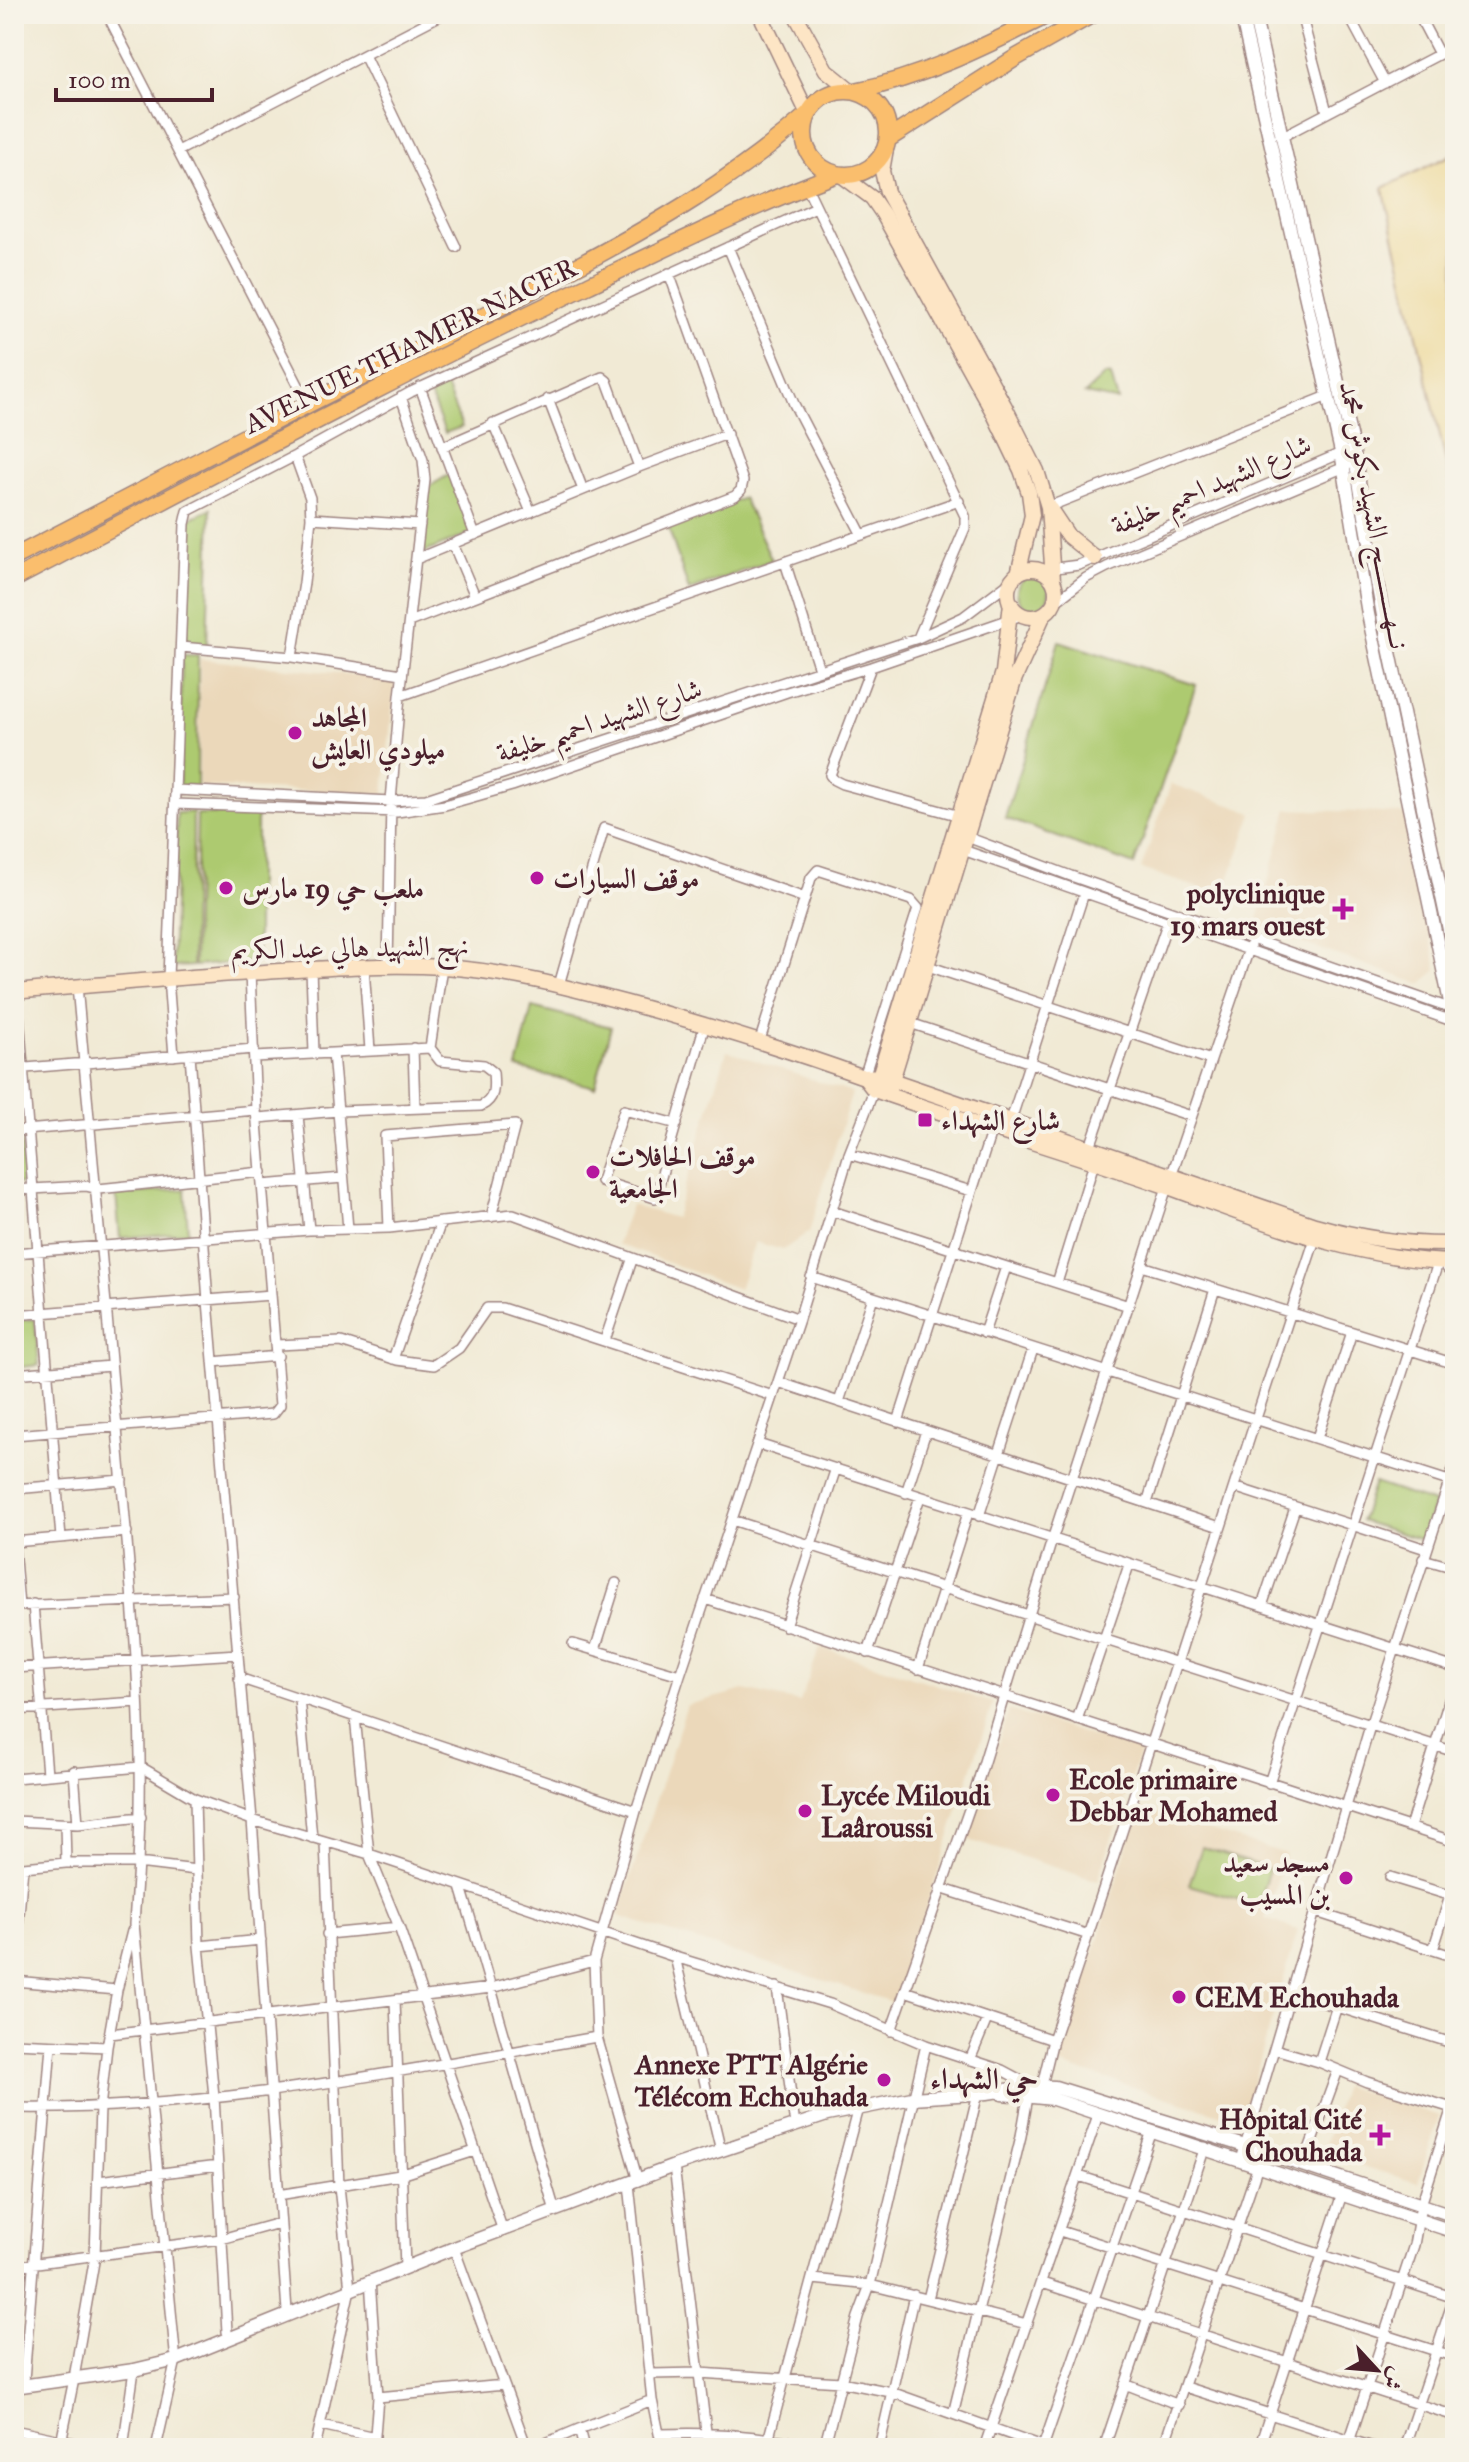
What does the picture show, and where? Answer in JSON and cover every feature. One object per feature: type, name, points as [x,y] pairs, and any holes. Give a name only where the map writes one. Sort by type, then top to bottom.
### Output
[{"type":"highway","points":[[854,91],[877,104],[888,126],[888,141],[878,161],[870,168],[839,175],[825,170],[808,151],[804,139],[808,114],[816,103],[828,95],[886,85],[963,57],[1050,14]]},
{"type":"highway","points":[[888,141],[1017,57],[1093,14]]},
{"type":"highway","name":"AVENUE THAMER NACER","points":[[14,557],[465,326],[665,219],[749,163],[808,114]]},
{"type":"highway","name":"AVENUE THAMER NACER","points":[[14,579],[289,433],[458,349],[757,205],[839,175]]},
{"type":"main road","points":[[760,14],[808,114]]},
{"type":"main road","points":[[795,14],[826,70],[854,91]]},
{"type":"main road","points":[[880,1084],[910,1023],[1015,678],[1056,591],[1048,573],[1048,507],[1037,471],[887,192],[882,171],[888,141]]},
{"type":"main road","points":[[839,175],[872,198],[883,214],[993,412],[1021,470],[1032,515],[1009,592],[1014,612],[1003,672],[880,1084]]},
{"type":"main road","points":[[1048,507],[1068,536],[1095,558]]},
{"type":"main road","points":[[1015,577],[1024,570],[1048,573]]},
{"type":"main road","points":[[1014,612],[1037,617],[1049,608]]},
{"type":"main road","name":"نهج الشهيد هالي عبد الكريم","points":[[15,992],[311,969],[442,967],[559,985],[705,1024],[760,1040],[880,1084]]},
{"type":"main road","points":[[880,1084],[1011,1120],[1090,1147],[1315,1239],[1351,1249],[1445,1262]]},
{"type":"main road","points":[[880,1084],[992,1129],[1094,1163],[1169,1180],[1353,1236],[1395,1242],[1455,1244]]},
{"type":"street","points":[[107,14],[308,404]]},
{"type":"street","points":[[178,151],[443,14]]},
{"type":"street","name":"نـــهـــــــــــج الشهيد بكوش محمد","points":[[1241,14],[1328,396],[1347,450]]},
{"type":"street","name":"نـــهـــــــــــج الشهيد بكوش محمد","points":[[1254,14],[1283,136],[1455,958]]},
{"type":"street","points":[[1301,14],[1327,112]]},
{"type":"street","points":[[1348,14],[1385,83]]},
{"type":"street","points":[[1418,14],[1439,54]]},
{"type":"street","points":[[1283,136],[1455,46]]},
{"type":"street","points":[[364,55],[456,247]]},
{"type":"street","points":[[806,185],[965,516],[965,528],[918,638]]},
{"type":"street","points":[[174,1056],[168,978],[185,524],[188,511],[420,387],[816,207]]},
{"type":"street","points":[[728,247],[794,404],[862,535]]},
{"type":"street","points":[[409,622],[735,496],[741,490],[743,481],[669,273]]},
{"type":"street","points":[[442,447],[597,377],[604,378],[639,467]]},
{"type":"street","points":[[420,387],[475,535]]},
{"type":"street","points":[[1048,507],[1328,396]]},
{"type":"street","points":[[388,967],[391,806],[425,469],[401,397]]},
{"type":"street","points":[[548,399],[583,490]]},
{"type":"street","points":[[493,423],[531,512]]},
{"type":"street","points":[[416,559],[727,434]]},
{"type":"street","name":"شارع الشهيد احميم خليفة","points":[[1048,573],[1095,558],[1347,450]]},
{"type":"street","points":[[292,657],[311,518],[310,498],[295,456]]},
{"type":"street","name":"نـــهـــــــــــج الشهيد بكوش محمد","points":[[1350,464],[1368,614],[1454,1018]]},
{"type":"street","name":"شارع الشهيد احميم خليفة","points":[[1049,608],[1086,578],[1107,567],[1350,464]]},
{"type":"street","points":[[400,696],[959,501]]},
{"type":"street","points":[[311,518],[420,525]]},
{"type":"street","points":[[453,544],[475,596]]},
{"type":"street","points":[[785,562],[819,669]]},
{"type":"street","name":"شارع الشهيد احميم خليفة","points":[[176,790],[391,806],[426,799],[918,638],[963,617],[1015,577]]},
{"type":"street","name":"شارع الشهيد احميم خليفة","points":[[175,804],[445,805],[512,786],[787,692],[871,667],[1014,612]]},
{"type":"street","points":[[181,647],[292,657],[402,674]]},
{"type":"street","points":[[871,667],[830,775],[842,784],[960,816]]},
{"type":"street","points":[[559,985],[604,828],[805,898]]},
{"type":"street","points":[[965,843],[1071,876],[1454,1018]]},
{"type":"street","points":[[965,843],[1084,893],[1251,944]]},
{"type":"street","points":[[662,2448],[652,2400],[634,2182],[597,2037],[594,1961],[636,1811],[799,1319],[849,1154],[880,1084],[918,908],[911,900],[818,870],[811,878],[760,1040]]},
{"type":"street","points":[[1011,1120],[1084,893]]},
{"type":"street","points":[[1090,1147],[1168,921]]},
{"type":"street","points":[[891,2031],[972,1801],[1052,1540],[1169,1180],[1251,944]]},
{"type":"street","points":[[928,966],[1211,1060]]},
{"type":"street","points":[[14,1131],[194,1116],[298,1115],[481,1106],[492,1098],[493,1072],[484,1065],[440,1061],[430,1048],[442,967]]},
{"type":"street","points":[[364,968],[370,1050]]},
{"type":"street","points":[[311,969],[314,1053]]},
{"type":"street","points":[[14,1435],[273,1414],[280,1405],[257,1114],[250,973]]},
{"type":"street","points":[[77,986],[98,1189],[127,1532],[141,1767],[134,1924],[175,2356],[156,2448]]},
{"type":"street","points":[[15,992],[18,1069],[27,1130],[61,1538]]},
{"type":"street","points":[[910,1023],[1191,1116]]},
{"type":"street","points":[[677,1124],[624,1110],[601,1181],[655,1198],[677,1124],[705,1024]]},
{"type":"street","points":[[413,1048],[415,1108]]},
{"type":"street","points":[[18,1069],[190,1054],[333,1053],[430,1048]]},
{"type":"street","points":[[333,1053],[348,1229]]},
{"type":"street","points":[[190,1054],[252,1820],[287,2311]]},
{"type":"street","points":[[298,1115],[309,1230]]},
{"type":"street","points":[[389,1228],[385,1136],[515,1125],[491,1217]]},
{"type":"street","points":[[898,1422],[992,1129]]},
{"type":"street","points":[[849,1154],[971,1191]]},
{"type":"street","points":[[1057,1283],[1094,1163]]},
{"type":"street","points":[[14,1190],[86,1186],[98,1189],[262,1172]]},
{"type":"street","points":[[263,1185],[343,1178]]},
{"type":"street","points":[[832,1211],[1129,1306]]},
{"type":"street","points":[[14,1253],[309,1230],[389,1228],[513,1214],[799,1319]]},
{"type":"street","points":[[393,1359],[441,1222]]},
{"type":"street","points":[[953,2414],[1034,2089],[1152,1745],[1315,1239]]},
{"type":"street","points":[[605,1340],[632,1260]]},
{"type":"street","points":[[1445,1262],[1455,1277]]},
{"type":"street","points":[[1269,1783],[1410,1351],[1445,1262]]},
{"type":"street","points":[[1142,1266],[1455,1364]]},
{"type":"street","points":[[984,1333],[1006,1267]]},
{"type":"street","points":[[811,1277],[1452,1482]]},
{"type":"street","points":[[1147,1503],[1215,1289]]},
{"type":"street","points":[[14,1315],[271,1295]]},
{"type":"street","points":[[839,1402],[873,1297]]},
{"type":"street","points":[[213,1362],[341,1342],[421,1366],[434,1365],[459,1348],[487,1308],[493,1307],[605,1340],[773,1396]]},
{"type":"street","points":[[1317,1438],[1352,1332]]},
{"type":"street","points":[[979,1516],[1033,1349]]},
{"type":"street","points":[[14,1374],[111,1366]]},
{"type":"street","points":[[778,1382],[1220,1527]]},
{"type":"street","points":[[906,1493],[926,1431]]},
{"type":"street","points":[[758,1444],[1455,1668]]},
{"type":"street","points":[[1241,2160],[1293,1993],[1345,1807],[1425,1554],[1452,1482],[1455,1464]]},
{"type":"street","points":[[785,1626],[835,1471]]},
{"type":"street","points":[[14,1489],[122,1480]]},
{"type":"street","points":[[1234,1487],[1352,1525],[1455,1568]]},
{"type":"street","points":[[868,1653],[920,1497]]},
{"type":"street","points":[[1262,1606],[1295,1508]]},
{"type":"street","points":[[918,1669],[968,1513]]},
{"type":"street","points":[[732,1520],[1455,1752]]},
{"type":"street","points":[[127,1532],[14,1544],[16,1606],[234,1597]]},
{"type":"street","points":[[1077,1720],[1129,1565]]},
{"type":"street","points":[[595,1650],[616,1583]]},
{"type":"street","points":[[705,1599],[1455,1842]]},
{"type":"street","points":[[33,1604],[47,1774]]},
{"type":"street","points":[[573,1644],[680,1675]]},
{"type":"street","points":[[14,1668],[238,1654]]},
{"type":"street","points":[[239,1678],[636,1811]]},
{"type":"street","points":[[1410,1827],[1455,1681]]},
{"type":"street","points":[[299,1698],[312,1838]]},
{"type":"street","points":[[14,1710],[138,1702]]},
{"type":"street","points":[[355,1717],[369,1854],[379,1872],[399,1927],[503,2231]]},
{"type":"street","points":[[14,1778],[141,1767],[195,1799],[252,1820],[369,1854],[675,1957],[830,2004],[926,2045],[1002,2070],[1053,2099],[1455,2232]]},
{"type":"street","points":[[74,1771],[78,1824]]},
{"type":"street","points":[[195,1799],[199,1946],[214,2096],[227,2332]]},
{"type":"street","points":[[14,1821],[78,1824],[141,1817]]},
{"type":"street","points":[[65,1824],[66,1863]]},
{"type":"street","points":[[315,2448],[348,2290],[339,2186],[325,1842]]},
{"type":"street","points":[[14,1974],[18,1867],[138,1863],[196,1870]]},
{"type":"street","points":[[1390,1877],[1452,1897],[1433,1950]]},
{"type":"street","points":[[461,1887],[555,2211]]},
{"type":"street","points":[[940,1888],[1089,1935]]},
{"type":"street","points":[[1316,1912],[1455,1957]]},
{"type":"street","points":[[61,2444],[95,2256],[100,2108],[107,2047],[117,1990],[134,1924]]},
{"type":"street","points":[[327,1934],[399,1927]]},
{"type":"street","points":[[199,1946],[261,1940]]},
{"type":"street","points":[[675,1957],[721,2151]]},
{"type":"street","points":[[110,2034],[491,1988],[594,1961]]},
{"type":"street","points":[[14,1981],[117,1990]]},
{"type":"street","points":[[777,1987],[795,2126]]},
{"type":"street","points":[[905,1991],[1053,2040]]},
{"type":"street","points":[[1293,1993],[1455,2044]]},
{"type":"street","points":[[395,2000],[405,2267]]},
{"type":"street","points":[[1319,2062],[1337,2006]]},
{"type":"street","points":[[970,2060],[987,2019]]},
{"type":"street","points":[[14,2108],[100,2108],[334,2084],[597,2037]]},
{"type":"street","points":[[14,2043],[107,2047]]},
{"type":"street","points":[[51,2045],[33,2264],[17,2383],[175,2356],[227,2332],[348,2290]]},
{"type":"street","points":[[659,2434],[768,2436],[822,2448],[858,2317],[870,2285],[926,2045]]},
{"type":"street","points":[[1275,2049],[1319,2062],[1367,2082],[1454,2103],[1421,2205],[1420,2221],[1402,2280],[1348,2444]]},
{"type":"street","points":[[1303,2166],[1338,2070]]},
{"type":"street","points":[[75,2375],[134,2370],[306,2309],[370,2280],[674,2166],[858,2108],[912,2098],[1034,2089],[1245,2146],[1455,2216]]},
{"type":"street","points":[[928,2299],[982,2093]]},
{"type":"street","points":[[766,2448],[858,2108]]},
{"type":"street","points":[[984,2448],[1098,2115]]},
{"type":"street","points":[[651,2374],[699,2373],[841,2382],[891,2392],[1046,2447],[1152,2131]]},
{"type":"street","points":[[1104,2448],[1205,2147]]},
{"type":"street","points":[[278,2195],[400,2175],[475,2151]]},
{"type":"street","points":[[98,2181],[218,2166]]},
{"type":"street","points":[[674,2166],[708,2448]]},
{"type":"street","points":[[1163,2448],[1258,2166]]},
{"type":"street","points":[[1079,2176],[1455,2298],[1404,2448]]},
{"type":"street","points":[[1259,2448],[1342,2194]]},
{"type":"street","points":[[14,2266],[221,2239],[279,2223]]},
{"type":"street","points":[[1060,2231],[1455,2357]]},
{"type":"street","points":[[454,2248],[527,2448]]},
{"type":"street","points":[[813,2279],[870,2285],[1027,2324]]},
{"type":"street","points":[[321,2425],[374,2443],[378,2397],[370,2280]]},
{"type":"street","points":[[1042,2283],[1455,2416]]},
{"type":"street","points":[[879,2448],[914,2295]]},
{"type":"street","points":[[123,2448],[134,2370]]},
{"type":"street","points":[[1125,2384],[1179,2405]]},
{"type":"street","points":[[378,2397],[504,2385]]},
{"type":"street","points":[[1185,2387],[1348,2444],[1376,2448]]},
{"type":"street","points":[[534,2448],[652,2400]]},
{"type":"street","points":[[579,2429],[584,2448]]},
{"type":"street","points":[[14,2430],[61,2444],[98,2448]]},
{"type":"shaded area","name":"المجاهد ميلودي العايش","points":[[200,659],[395,679],[384,794],[199,786]]},
{"type":"shaded area","points":[[1171,784],[1253,813],[1223,896],[1141,869]]},
{"type":"shaded area","name":"polyclinique 19 mars ouest","points":[[1288,809],[1405,814],[1437,970],[1421,984],[1256,927]]},
{"type":"shaded area","points":[[727,1051],[852,1093],[809,1232],[783,1250],[755,1242],[739,1289],[617,1244],[631,1205],[675,1218]]},
{"type":"shaded area","name":"Lycée Miloudi Laâroussi","points":[[820,1647],[993,1703],[895,2003],[618,1916],[687,1705],[744,1690],[800,1702]]},
{"type":"shaded area","name":"Ecole primaire Debbar Mohamed","points":[[1009,1710],[1140,1751],[1098,1881],[966,1839]]},
{"type":"shaded area","name":"CEM Echouhada","points":[[1139,1808],[1286,1854],[1265,1919],[1298,1930],[1242,2121],[1059,2064]]},
{"type":"shaded area","name":"Hôpital Cité Chouhada","points":[[1343,2086],[1439,2116],[1418,2183],[1322,2154]]},
{"type":"green space","points":[[1105,375],[1111,376],[1118,401],[1085,394]]},
{"type":"green space","points":[[445,384],[462,427],[445,433],[428,390]]},
{"type":"green space","points":[[452,473],[472,533],[423,553],[425,489]]},
{"type":"green space","points":[[743,498],[772,560],[689,591],[668,526]]},
{"type":"green space","points":[[211,509],[207,646],[185,646],[189,519]]},
{"type":"green space","points":[[1033,576],[1044,581],[1049,592],[1044,603],[1033,608],[1022,603],[1017,592],[1022,581]]},
{"type":"green space","points":[[1059,641],[1196,685],[1134,865],[1005,818]]},
{"type":"green space","points":[[182,655],[198,655],[197,787],[179,786]]},
{"type":"green space","points":[[193,812],[192,966],[172,967],[177,813]]},
{"type":"green space","name":"ملعب حي 19 مارس","points":[[257,813],[257,961],[194,966],[197,815]]},
{"type":"green space","points":[[532,1007],[611,1027],[595,1087],[517,1068]]},
{"type":"green space","points":[[14,1138],[21,1138],[24,1183],[14,1184]]},
{"type":"green space","points":[[185,1189],[188,1232],[120,1238],[116,1195]]},
{"type":"green space","points":[[35,1319],[39,1365],[14,1368],[14,1321]]},
{"type":"green space","points":[[1374,1483],[1434,1503],[1422,1540],[1361,1521]]},
{"type":"green space","points":[[1202,1847],[1269,1869],[1258,1905],[1189,1885]]},
{"type":"sand","points":[[1455,153],[1455,501],[1383,188]]},
{"type":"place","name":"المجاهد ميلودي العايش","points":[[295,733]]},
{"type":"place","name":"موقف السيارات","points":[[537,878]]},
{"type":"place","name":"ملعب حي 19 مارس","points":[[226,888]]},
{"type":"place","name":"polyclinique 19 mars ouest","points":[[1343,909]]},
{"type":"place","name":"شارع الشهداء","points":[[925,1120]]},
{"type":"place","name":"موقف الحافلات الجامعية","points":[[593,1172]]},
{"type":"place","name":"Ecole primaire Debbar Mohamed","points":[[1053,1795]]},
{"type":"place","name":"Lycée Miloudi Laâroussi","points":[[805,1811]]},
{"type":"place","name":"مسجد سعيد بن المسيب","points":[[1346,1878]]},
{"type":"place","name":"CEM Echouhada","points":[[1179,1997]]},
{"type":"place","name":"Annexe PTT Algérie Télécom Echouhada","points":[[884,2080]]},
{"type":"place","name":"Hôpital Cité Chouhada","points":[[1380,2135]]},
{"type":"district","name":"حي الشهداء","points":[[984,2079]]}]
